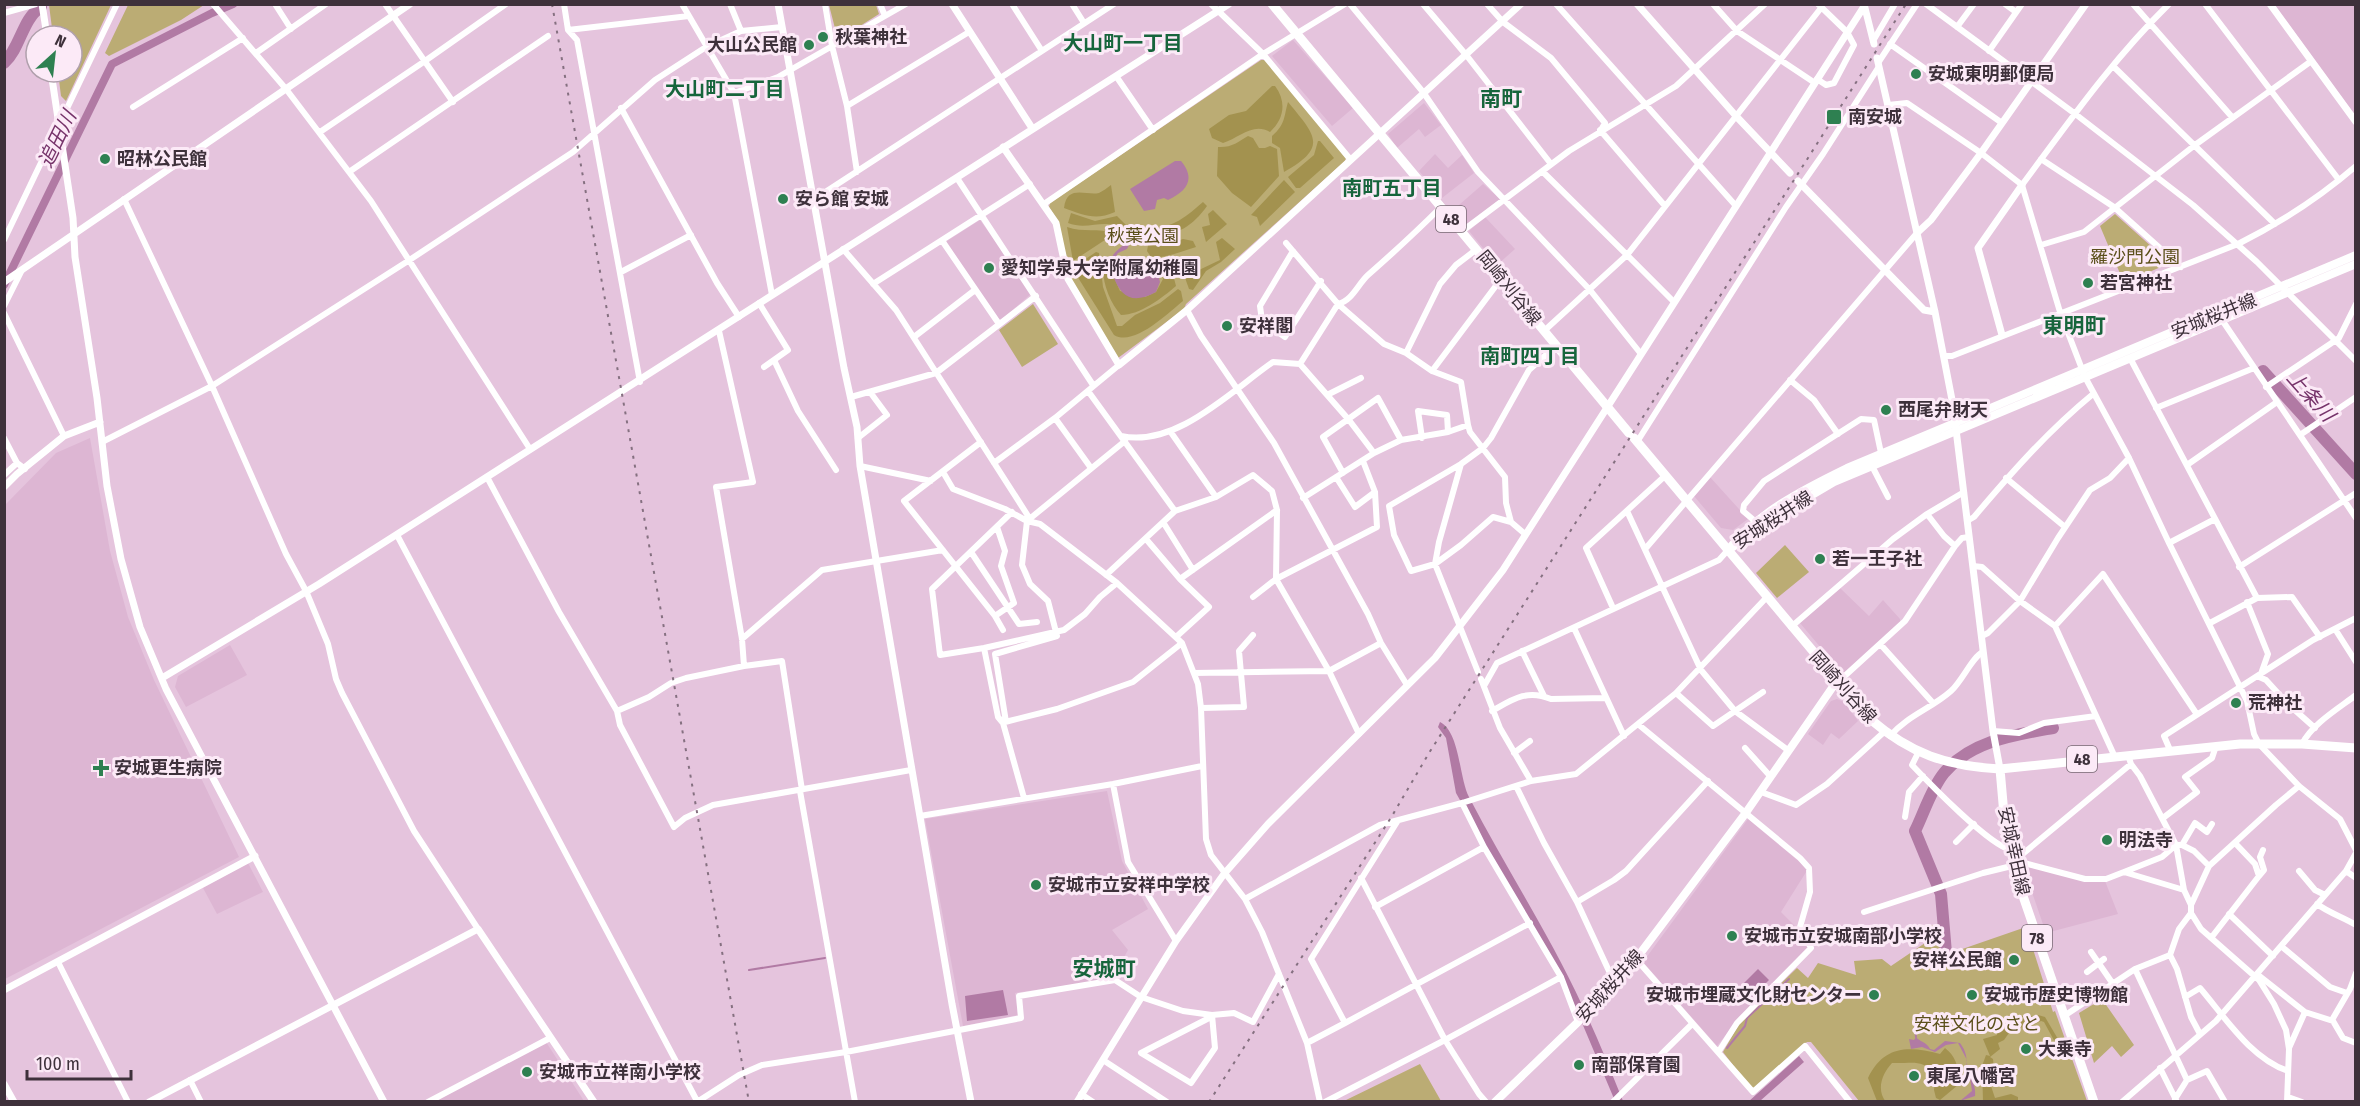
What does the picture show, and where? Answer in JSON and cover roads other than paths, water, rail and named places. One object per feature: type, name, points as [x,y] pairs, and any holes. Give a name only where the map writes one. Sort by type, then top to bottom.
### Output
[{"type":"main road","name":"岡崎刈谷線","points":[[1272,4],[1837,683],[1887,734],[1918,753],[1964,766],[2000,769],[2114,755],[2129,759],[2170,750],[2216,746],[2302,744],[2355,748]]},
{"type":"main road","name":"安城桜井線","points":[[2083,374],[2130,358],[2355,255]]},
{"type":"main road","name":"安城桜井線","points":[[2284,289],[2309,285],[2355,264]]},
{"type":"main road","name":"安城桜井線","points":[[1728,550],[1740,535],[1756,522],[1811,486],[1881,453],[1956,426],[2220,317]]},
{"type":"main road","name":"安城桜井線","points":[[1728,550],[1805,498],[1834,482],[1956,426]]},
{"type":"main road","name":"安城桜井線","points":[[1495,1101],[1578,1022],[1636,959],[1745,814],[1837,683]]},
{"type":"main road","name":"安城幸田線","points":[[2000,769],[2006,826],[2023,896],[2094,1101]]},
{"type":"street","points":[[4,13],[36,4]]},
{"type":"street","points":[[42,4],[44,24]]},
{"type":"street","points":[[4,240],[117,4]]},
{"type":"street","points":[[275,4],[291,29]]},
{"type":"street","points":[[256,53],[326,4]]},
{"type":"street","points":[[385,4],[453,102]]},
{"type":"street","points":[[4,282],[410,4]]},
{"type":"street","points":[[320,132],[425,62],[506,4]]},
{"type":"street","points":[[564,4],[568,30],[577,40],[640,382]]},
{"type":"street","points":[[682,4],[734,93],[772,295]]},
{"type":"street","points":[[730,4],[741,32]]},
{"type":"street","points":[[778,4],[851,397],[860,466],[911,770],[971,1101]]},
{"type":"street","points":[[825,4],[832,46],[847,106],[857,172]]},
{"type":"street","points":[[880,4],[885,16]]},
{"type":"street","points":[[734,93],[768,82],[906,4]]},
{"type":"street","points":[[952,4],[1032,128]]},
{"type":"street","points":[[1012,4],[1042,51]]},
{"type":"street","points":[[1072,4],[1084,23]]},
{"type":"street","points":[[813,200],[1114,4]]},
{"type":"street","points":[[1211,4],[1263,54],[1350,159]]},
{"type":"street","points":[[162,678],[397,535],[530,449],[640,382],[843,249],[1229,4]]},
{"type":"street","points":[[1044,204],[1263,54],[1298,35],[1345,4]]},
{"type":"street","points":[[1350,4],[1423,92],[1478,172],[1590,290],[1641,354]]},
{"type":"street","points":[[1423,4],[1467,56],[1551,164]]},
{"type":"street","points":[[1487,4],[1503,22],[1551,58],[1605,123],[1600,130]]},
{"type":"street","points":[[994,463],[1055,418],[1187,310],[1423,92],[1467,56],[1521,4]]},
{"type":"street","points":[[1556,4],[1736,206]]},
{"type":"street","points":[[1637,4],[1790,173]]},
{"type":"street","points":[[1544,331],[1627,255],[1736,116],[1779,59],[1820,6],[1847,32],[1854,48],[1834,83],[1826,85],[1779,59],[1737,31],[1713,4]]},
{"type":"street","points":[[1461,232],[1600,130],[1676,86],[1765,4]]},
{"type":"street","points":[[1874,42],[1895,4]]},
{"type":"street","points":[[1633,438],[1917,4]]},
{"type":"street","points":[[1926,4],[2155,175],[2238,244],[2355,361]]},
{"type":"street","points":[[1957,27],[1974,4]]},
{"type":"street","points":[[2005,4],[2016,12]]},
{"type":"street","points":[[1989,51],[2022,4]]},
{"type":"street","points":[[1646,548],[1917,233],[1931,220],[1981,153],[2085,4]]},
{"type":"street","points":[[2133,4],[2232,117]]},
{"type":"street","points":[[2002,335],[1978,248],[2074,113],[2169,4]]},
{"type":"street","points":[[2205,4],[2339,180]]},
{"type":"street","points":[[2270,4],[2355,122]]},
{"type":"street","points":[[214,5],[286,89],[371,201],[530,449]]},
{"type":"street","points":[[1865,5],[1874,42]]},
{"type":"street","points":[[1093,1101],[1079,1098],[1176,941],[1224,874],[1264,829],[1436,658],[1503,570],[1865,5]]},
{"type":"street","points":[[568,30],[688,16]]},
{"type":"street","points":[[102,442],[212,386],[408,261],[554,165],[656,80],[706,47],[741,32],[782,27]]},
{"type":"street","points":[[847,106],[969,32]]},
{"type":"street","points":[[349,172],[548,36]]},
{"type":"street","points":[[133,107],[243,38]]},
{"type":"street","points":[[1890,44],[2002,123]]},
{"type":"street","points":[[2041,244],[2084,232],[2194,145],[2310,62]]},
{"type":"street","points":[[1877,63],[1944,356],[1956,426],[1993,731],[2000,769]]},
{"type":"street","points":[[2114,67],[2276,224]]},
{"type":"street","points":[[1116,76],[1153,130]]},
{"type":"street","points":[[53,84],[107,486],[121,559],[140,627],[162,678],[384,1101]]},
{"type":"street","points":[[1888,105],[1906,103],[1981,153],[2022,185],[2060,312],[2083,374],[2129,458],[2240,686],[2249,706],[2254,734],[2259,744],[2299,786],[2340,819],[2355,852],[2346,871],[2222,1013],[2122,1101]]},
{"type":"street","points":[[621,108],[738,317]]},
{"type":"street","points":[[1600,130],[1665,206]]},
{"type":"street","points":[[1003,147],[1056,223],[1068,279],[1119,365]]},
{"type":"street","points":[[2041,159],[2114,207],[2181,267]]},
{"type":"street","points":[[1944,356],[1952,356],[2238,244],[2276,224],[2339,180],[2355,166]]},
{"type":"street","points":[[1543,172],[1674,302]]},
{"type":"street","points":[[957,178],[1093,386]]},
{"type":"street","points":[[1800,182],[1924,310],[1935,312]]},
{"type":"street","points":[[873,284],[943,242],[1030,184]]},
{"type":"street","points":[[124,199],[212,386],[286,554],[306,591],[328,644],[336,679],[342,693],[414,831],[594,1101]]},
{"type":"street","points":[[1300,364],[1338,304],[1345,302],[1366,277],[1401,248],[1441,207]]},
{"type":"street","points":[[621,272],[691,235]]},
{"type":"street","points":[[943,242],[999,324]]},
{"type":"street","points":[[1286,243],[1321,281],[1338,304],[1384,344],[1406,352],[1431,370],[1461,382],[1470,432],[1505,477],[1506,503],[1511,522]]},
{"type":"street","points":[[843,249],[897,310],[1028,520],[1022,565],[1030,584],[1048,601],[1057,632]]},
{"type":"street","points":[[1406,352],[1440,284],[1456,265],[1477,249]]},
{"type":"street","points":[[1293,251],[1260,306],[1262,321],[1285,337],[1321,281]]},
{"type":"street","points":[[4,306],[22,270]]},
{"type":"street","points":[[1431,370],[1502,279]]},
{"type":"street","points":[[914,337],[975,290]]},
{"type":"street","points":[[851,397],[936,372],[1036,296]]},
{"type":"street","points":[[759,303],[788,351],[765,367]]},
{"type":"street","points":[[2266,387],[2339,338],[2355,304]]},
{"type":"street","points":[[1187,310],[1201,336],[1274,443],[1368,614],[1382,644],[1407,685]]},
{"type":"street","points":[[4,313],[64,436]]},
{"type":"street","points":[[2220,317],[2355,518]]},
{"type":"street","points":[[719,331],[753,482],[716,488],[742,639],[744,666]]},
{"type":"street","points":[[1525,534],[1511,522],[1493,517],[1461,545],[1434,564],[1411,571],[1394,535],[1389,506],[1461,464],[1483,448],[1491,438],[1529,370],[1556,346]]},
{"type":"street","points":[[2130,358],[2257,598]]},
{"type":"street","points":[[774,360],[798,411],[836,470]]},
{"type":"street","points":[[1028,520],[1123,439],[1155,436],[1200,416],[1273,362],[1300,364],[1349,420],[1374,453]]},
{"type":"street","points":[[2156,408],[2254,368]]},
{"type":"street","points":[[1327,395],[1361,378]]},
{"type":"street","points":[[1790,380],[1814,400],[1838,434]]},
{"type":"street","points":[[1088,391],[1175,511]]},
{"type":"street","points":[[858,438],[887,415],[870,392]]},
{"type":"street","points":[[1967,521],[1974,517],[2006,478],[2053,429],[2093,394]]},
{"type":"street","points":[[2300,435],[2355,397]]},
{"type":"street","points":[[1375,492],[1355,507],[1323,437],[1378,398],[1401,440]]},
{"type":"street","points":[[2187,465],[2277,402]]},
{"type":"street","points":[[1422,438],[1418,411],[1447,415],[1448,432]]},
{"type":"street","points":[[1055,418],[1091,468]]},
{"type":"street","points":[[1756,522],[1743,511],[1744,505],[1764,481],[1862,419],[1874,420],[1881,453]]},
{"type":"street","points":[[4,487],[64,436],[100,422]]},
{"type":"street","points":[[1304,498],[1374,453],[1401,440],[1422,438],[1468,425]]},
{"type":"street","points":[[1170,431],[1216,497]]},
{"type":"street","points":[[4,438],[17,463],[25,469]]},
{"type":"street","points":[[981,442],[904,501],[995,616],[1003,630]]},
{"type":"street","points":[[1982,636],[1988,633],[2020,601],[2090,490],[2110,478],[2129,458]]},
{"type":"street","points":[[1252,597],[1276,579],[1377,527],[1375,492],[1363,461]]},
{"type":"street","points":[[4,475],[17,463]]},
{"type":"street","points":[[1461,464],[1434,564],[1492,711],[1531,781]]},
{"type":"street","points":[[860,466],[931,481]]},
{"type":"street","points":[[1872,466],[1888,497]]},
{"type":"street","points":[[943,472],[953,489],[1040,524],[1117,583],[1182,643],[1194,673],[1201,708],[1206,839],[1210,855],[1245,899],[1262,932],[1307,1043],[1320,1101]]},
{"type":"street","points":[[1106,575],[1175,511],[1216,497],[1253,475],[1272,491],[1277,510],[1276,579],[1329,671],[1342,703],[1359,734]]},
{"type":"street","points":[[1613,608],[1586,548],[1666,475]]},
{"type":"street","points":[[487,477],[559,612],[617,711],[620,725],[674,827],[685,818],[713,805],[911,770]]},
{"type":"street","points":[[2006,478],[2065,527]]},
{"type":"street","points":[[1791,627],[1893,539],[1927,514],[1964,492]]},
{"type":"street","points":[[2239,567],[2355,493]]},
{"type":"street","points":[[1180,579],[1277,510]]},
{"type":"street","points":[[1627,511],[1701,669],[1735,711],[1789,751]]},
{"type":"street","points":[[1012,512],[932,589],[940,655],[1013,645]]},
{"type":"street","points":[[1927,514],[1955,546]]},
{"type":"street","points":[[2169,543],[2215,519]]},
{"type":"street","points":[[1163,522],[1193,570]]},
{"type":"street","points":[[995,616],[1014,603],[1001,566],[1005,551],[997,527]]},
{"type":"street","points":[[397,535],[697,1101],[739,1075],[762,1065],[846,1052],[1021,1018],[1018,996],[1115,980],[1141,997],[1183,1011],[1211,1016],[1234,1013],[1253,1022],[1279,974]]},
{"type":"street","points":[[1837,683],[1881,645],[1913,610],[1955,546],[1962,538],[1969,537]]},
{"type":"street","points":[[1146,539],[1180,579],[1209,607],[1176,637]]},
{"type":"street","points":[[742,639],[822,570],[943,550]]},
{"type":"street","points":[[1484,686],[1497,663],[1719,560],[1728,550]]},
{"type":"street","points":[[971,552],[1018,624],[1037,622]]},
{"type":"street","points":[[1973,566],[1982,567],[2020,601],[2055,626],[2114,755]]},
{"type":"street","points":[[2055,626],[2103,574],[2196,713]]},
{"type":"street","points":[[1024,798],[1005,722],[996,652],[1064,630],[1085,614],[1117,583]]},
{"type":"street","points":[[2210,623],[2257,598],[2292,597],[2320,637]]},
{"type":"street","points":[[1245,899],[1380,825],[1398,822],[1531,781],[1576,774],[1676,693],[1766,598]]},
{"type":"street","points":[[2247,602],[2268,654],[2259,674]]},
{"type":"street","points":[[2170,750],[2164,736],[2196,713],[2355,618]]},
{"type":"street","points":[[1574,628],[1624,736]]},
{"type":"street","points":[[2335,629],[2355,662]]},
{"type":"street","points":[[1201,708],[1244,707],[1239,651],[1253,635]]},
{"type":"street","points":[[984,648],[998,717],[1005,722],[1057,709],[1132,682],[1182,643]]},
{"type":"street","points":[[1194,673],[1329,671],[1382,644]]},
{"type":"street","points":[[1881,645],[1933,703]]},
{"type":"street","points":[[1522,651],[1544,696]]},
{"type":"street","points":[[1761,792],[1796,805],[1827,784],[1887,734],[1949,693],[1963,679],[1976,655],[1983,652]]},
{"type":"street","points":[[617,711],[649,697],[671,683],[744,666],[782,662],[801,790],[855,1101]]},
{"type":"street","points":[[2259,674],[2315,728]]},
{"type":"street","points":[[1676,693],[1713,726],[1763,692]]},
{"type":"street","points":[[1492,711],[1520,695],[1544,696],[1551,699],[1606,698]]},
{"type":"street","points":[[2302,744],[2315,728],[2355,695]]},
{"type":"street","points":[[1993,731],[2019,733],[2044,723],[2096,716]]},
{"type":"street","points":[[1639,725],[1800,858],[1809,868],[1810,891],[1800,927],[1811,948],[1737,1023],[1719,1051]]},
{"type":"street","points":[[1515,753],[1530,741]]},
{"type":"street","points":[[2163,818],[2197,792],[2185,777],[2212,758],[2216,746]]},
{"type":"street","points":[[1745,748],[1770,776]]},
{"type":"street","points":[[1918,753],[1912,765],[1974,824],[2002,848],[2011,850]]},
{"type":"street","points":[[2014,864],[2129,759],[2179,845],[2184,890],[2192,913],[2201,929],[2305,1012],[2332,1020],[2343,1038],[2355,1043]]},
{"type":"street","points":[[920,816],[1113,784],[1202,766]]},
{"type":"street","points":[[1905,817],[1909,792],[1923,776]]},
{"type":"street","points":[[1577,902],[1626,871],[1708,781]]},
{"type":"street","points":[[1113,784],[1128,862],[1176,941]]},
{"type":"street","points":[[1516,786],[1577,902],[1615,984]]},
{"type":"street","points":[[2191,905],[2209,866],[2299,786]]},
{"type":"street","points":[[1462,803],[1561,977],[1578,1022]]},
{"type":"street","points":[[1346,1023],[1311,959],[1398,822]]},
{"type":"street","points":[[1864,912],[2014,864],[2024,863],[2085,879],[2106,879],[2162,857],[2179,845],[2194,823],[2207,832],[2212,824]]},
{"type":"street","points":[[1956,842],[1974,824]]},
{"type":"street","points":[[2235,843],[2254,864],[2259,876]]},
{"type":"street","points":[[2179,845],[2194,851],[2209,866]]},
{"type":"street","points":[[1375,906],[1485,847]]},
{"type":"street","points":[[2211,938],[2264,870],[2260,857],[2263,850]]},
{"type":"street","points":[[4,990],[255,856]]},
{"type":"street","points":[[2299,871],[2315,890],[2325,895]]},
{"type":"street","points":[[2346,871],[2355,878]]},
{"type":"street","points":[[2124,872],[2184,890]]},
{"type":"street","points":[[1361,878],[1445,1040],[1479,1094],[1486,1101]]},
{"type":"street","points":[[2317,904],[2331,914],[2355,925]]},
{"type":"street","points":[[2192,913],[2179,929],[2170,955],[2177,969],[2191,1017],[2200,1034]]},
{"type":"street","points":[[2229,914],[2273,956]]},
{"type":"street","points":[[1307,1043],[1417,986],[1530,923]]},
{"type":"street","points":[[148,1101],[478,929]]},
{"type":"street","points":[[2281,946],[2330,987],[2351,989]]},
{"type":"street","points":[[2091,952],[2101,961],[2113,984]]},
{"type":"street","points":[[2064,1016],[2135,969],[2170,955]]},
{"type":"street","points":[[1636,959],[1753,1092],[1805,1046],[1850,1101]]},
{"type":"street","points":[[2087,972],[2101,961]]},
{"type":"street","points":[[58,962],[128,1101]]},
{"type":"street","points":[[2135,969],[2187,1080]]},
{"type":"street","points":[[2332,1020],[2351,989],[2355,973]]},
{"type":"street","points":[[2256,974],[2286,1030],[2289,1049],[2288,1099],[2302,1101]]},
{"type":"street","points":[[1325,1101],[1445,1040],[1561,977]]},
{"type":"street","points":[[2185,997],[2200,988],[2245,1041],[2279,1068],[2288,1071]]},
{"type":"street","points":[[2289,1049],[2305,1012]]},
{"type":"street","points":[[1211,1016],[1215,1048],[1191,1083],[1141,1053],[1211,1016]]},
{"type":"street","points":[[1613,1101],[1692,1024]]},
{"type":"street","points":[[428,1101],[550,1038]]},
{"type":"street","points":[[1103,1060],[1167,1101]]},
{"type":"street","points":[[2160,1068],[2176,1100]]},
{"type":"street","points":[[2176,1100],[2187,1080],[2206,1071],[2225,1101]]},
{"type":"street","points":[[190,1080],[201,1101]]},
{"type":"street","points":[[4,1084],[14,1101]]},
{"type":"waterway","name":"追田川","points":[[4,285],[112,64],[233,4]]},
{"type":"waterway","points":[[4,63],[25,26],[41,7]]},
{"type":"waterway","name":"上条川","points":[[2263,371],[2356,474]]},
{"type":"waterway","points":[[1946,953],[1941,894],[1915,831],[1931,794],[1944,773],[1967,753],[1994,741],[2053,728]]},
{"type":"waterway","points":[[749,970],[825,958]]},
{"type":"waterway","points":[[1727,1048],[1745,1026],[1747,1018],[1789,979]]},
{"type":"waterway","points":[[1916,1037],[1915,1027],[1923,1025]]},
{"type":"railway","points":[[552,4],[749,1102]]},
{"type":"railway","points":[[1209,1102],[1906,4]]},
{"type":"place","name":"秋葉神社","points":[[823,37]]},
{"type":"place","name":"大山公民館","points":[[809,45]]},
{"type":"place","name":"安城東明郵便局","points":[[1916,74]]},
{"type":"place","name":"南安城","points":[[1834,117]]},
{"type":"place","name":"昭林公民館","points":[[105,159]]},
{"type":"place","name":"安ら館 安城","points":[[783,199]]},
{"type":"place","name":"愛知学泉大学附属幼稚園","points":[[989,268]]},
{"type":"place","name":"若宮神社","points":[[2088,283]]},
{"type":"place","name":"安祥閣","points":[[1227,326]]},
{"type":"place","name":"西尾弁財天","points":[[1886,410]]},
{"type":"place","name":"若一王子社","points":[[1820,559]]},
{"type":"place","name":"荒神社","points":[[2236,703]]},
{"type":"place","name":"安城更生病院","points":[[101,768]]},
{"type":"place","name":"明法寺","points":[[2107,840]]},
{"type":"place","name":"安城市立安祥中学校","points":[[1036,885]]},
{"type":"place","name":"安城市立安城南部小学校","points":[[1732,936]]},
{"type":"place","name":"安祥公民館","points":[[2014,960]]},
{"type":"place","name":"安城市埋蔵文化財センター","points":[[1874,995]]},
{"type":"place","name":"安城市歴史博物館","points":[[1972,995]]},
{"type":"place","name":"大乗寺","points":[[2026,1049]]},
{"type":"place","name":"南部保育園","points":[[1579,1065]]},
{"type":"place","name":"安城市立祥南小学校","points":[[527,1072]]},
{"type":"place","name":"東尾八幡宮","points":[[1914,1076]]},
{"type":"district","name":"大山町一丁目","points":[[1123,43]]},
{"type":"district","name":"大山町二丁目","points":[[725,89]]},
{"type":"district","name":"南町","points":[[1501,99]]},
{"type":"district","name":"南町五丁目","points":[[1392,188]]},
{"type":"district","name":"東明町","points":[[2074,326]]},
{"type":"district","name":"南町四丁目","points":[[1530,356]]},
{"type":"district","name":"安城町","points":[[1104,969]]},
{"type":"park label","name":"秋葉公園","points":[[1143,236]]},
{"type":"park label","name":"羅沙門公園","points":[[2135,257]]},
{"type":"park label","name":"安祥文化のさと","points":[[1977,1024]]}]
